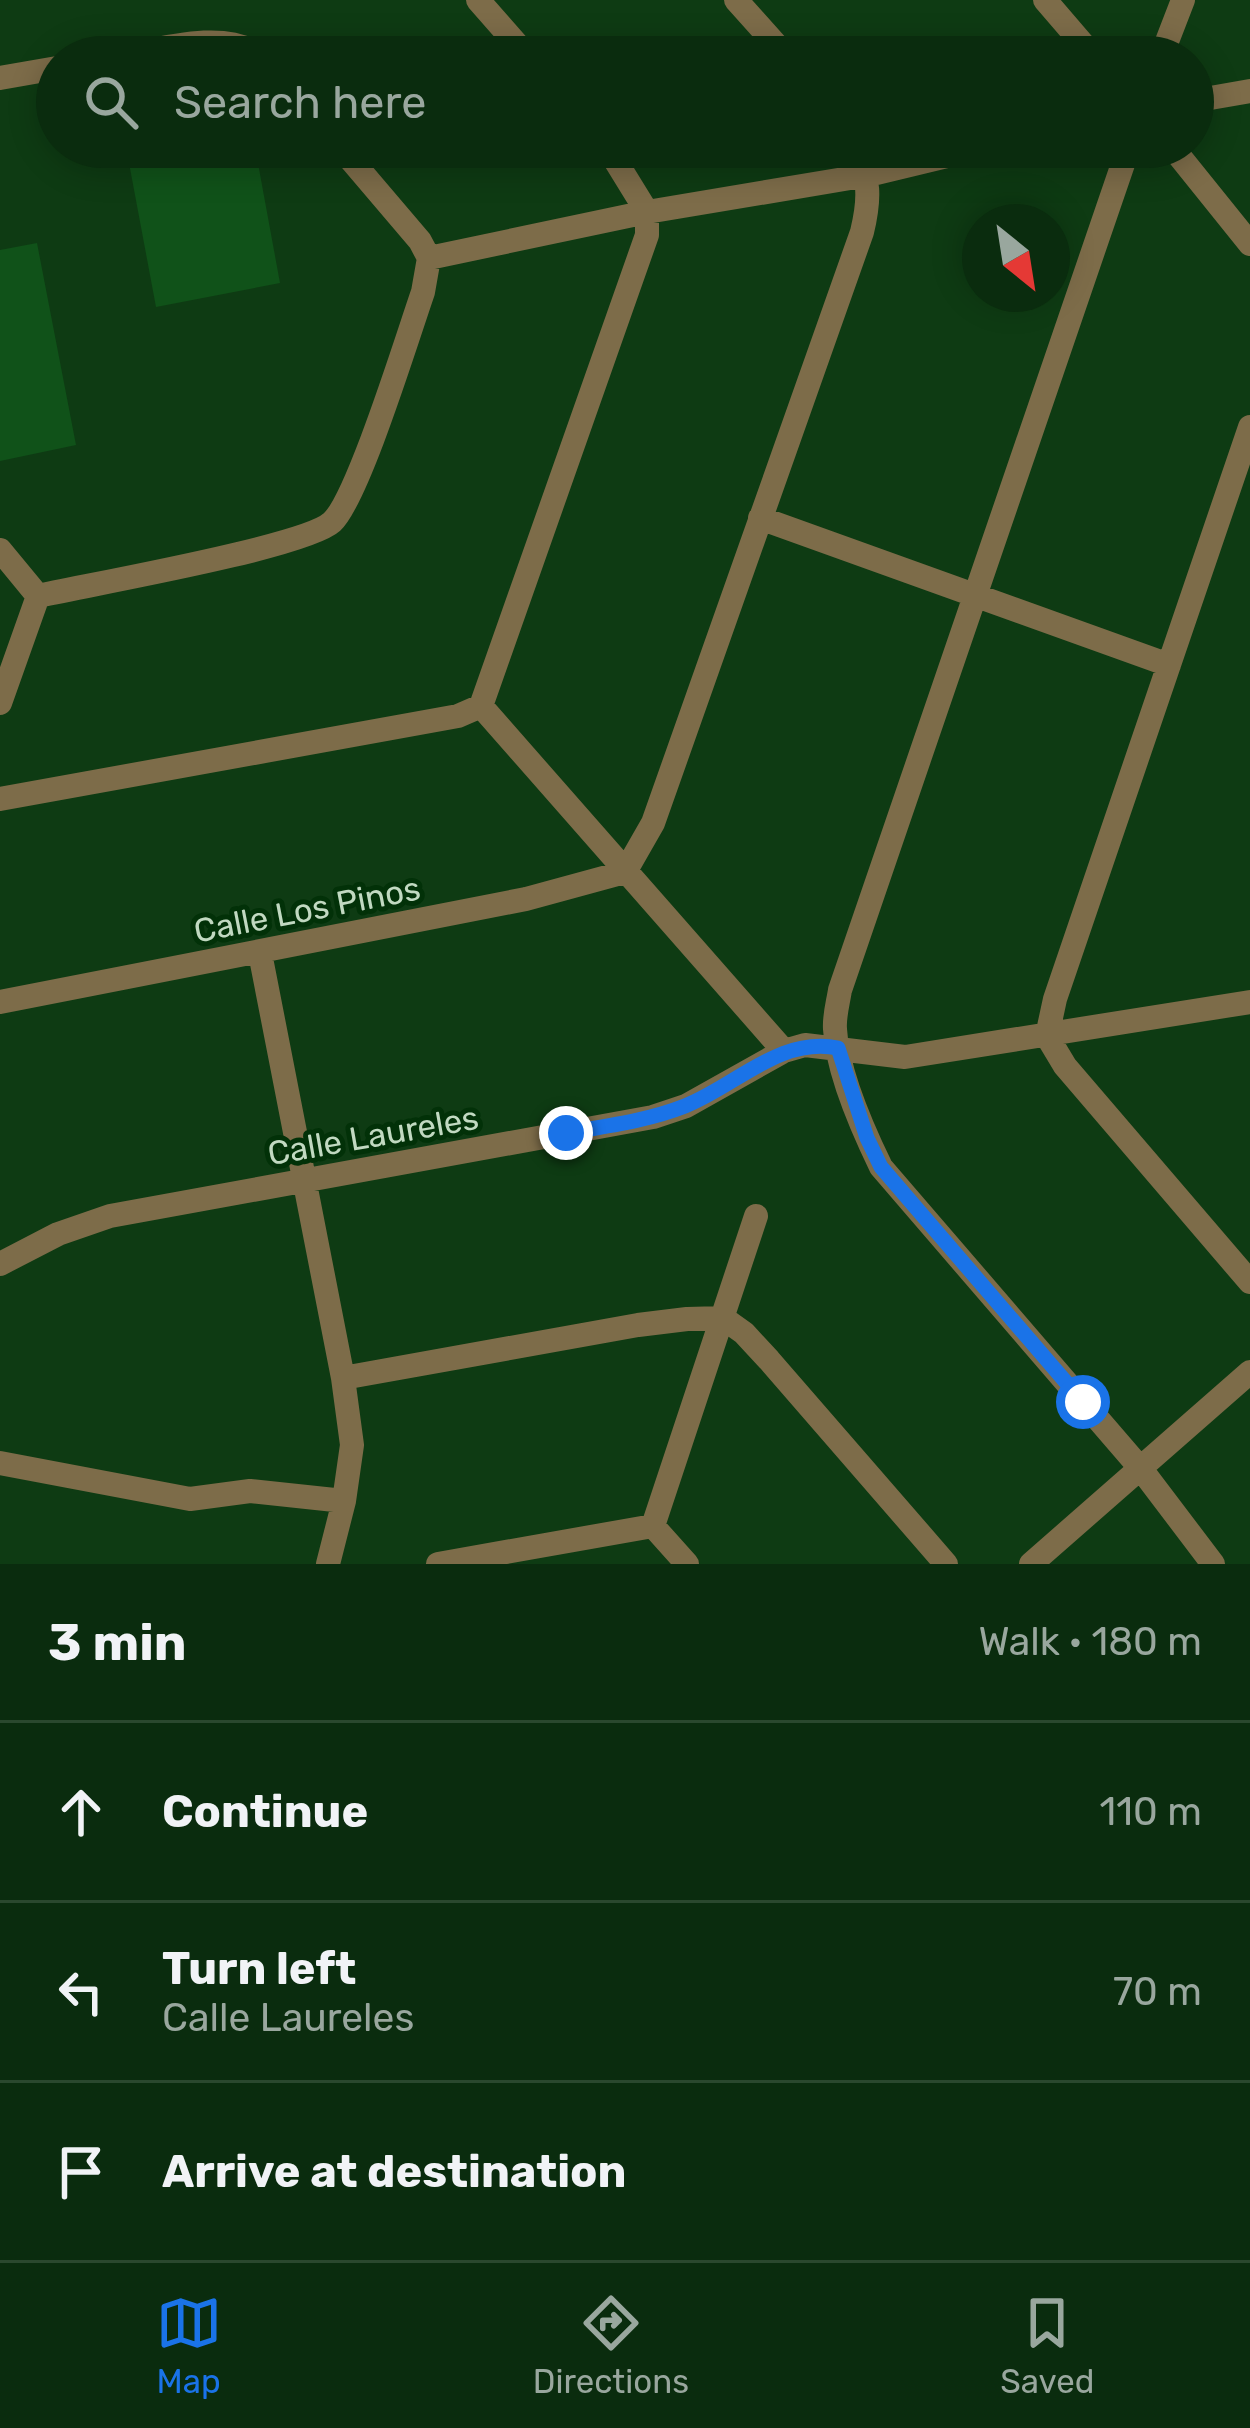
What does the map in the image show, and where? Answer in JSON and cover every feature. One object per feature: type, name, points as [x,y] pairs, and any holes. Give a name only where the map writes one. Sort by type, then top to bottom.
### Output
[{"type":"street","points":[[478,0],[510,36]]},
{"type":"street","points":[[736,0],[768,36]]},
{"type":"street","points":[[1045,0],[1076,36]]},
{"type":"street","points":[[1169,36],[1183,0]]},
{"type":"street","points":[[0,78],[36,72]]},
{"type":"street","points":[[1214,97],[1250,91]]},
{"type":"street","points":[[38,596],[287,541],[331,523],[359,468],[423,292],[429,259],[420,241],[358,168]]},
{"type":"street","points":[[0,799],[458,716],[481,706],[647,235],[647,212],[620,168]]},
{"type":"street","points":[[625,872],[653,823],[862,232],[870,201],[865,168]]},
{"type":"street","points":[[429,259],[647,212],[897,168]]},
{"type":"street","points":[[1122,168],[840,990],[834,1025],[867,1138],[881,1167],[1141,1469],[1213,1564]]},
{"type":"street","points":[[1189,168],[1250,244]]},
{"type":"street","points":[[1250,427],[1055,999],[1047,1036],[1064,1066],[1250,1282]]},
{"type":"street","points":[[760,518],[1169,665]]},
{"type":"street","points":[[0,550],[38,596]]},
{"type":"street","points":[[0,703],[38,596]]},
{"type":"street","points":[[481,706],[784,1051]]},
{"type":"street","name":"Calle Los Pinos","points":[[0,1002],[526,899],[625,872]]},
{"type":"street","points":[[260,953],[352,1445],[328,1564]]},
{"type":"street","name":"Calle Laureles","points":[[0,1264],[58,1234],[110,1216],[653,1117],[805,1045],[905,1057],[1250,1002]]},
{"type":"street","points":[[653,1526],[756,1216]]},
{"type":"street","points":[[343,1378],[638,1324],[723,1318],[769,1360],[946,1564]]},
{"type":"street","points":[[1031,1564],[1250,1372]]},
{"type":"street","points":[[0,1463],[190,1499],[250,1491],[344,1501]]},
{"type":"street","points":[[438,1564],[653,1526]]},
{"type":"street","points":[[653,1526],[687,1564]]},
{"type":"green space","points":[[130,168],[259,168],[280,283],[156,307]]},
{"type":"green space","points":[[37,243],[76,445],[0,461],[0,250]]},
{"type":"route","points":[[566,1133],[686,1106],[784,1051],[805,1045],[838,1048],[881,1167],[1083,1402]]}]
